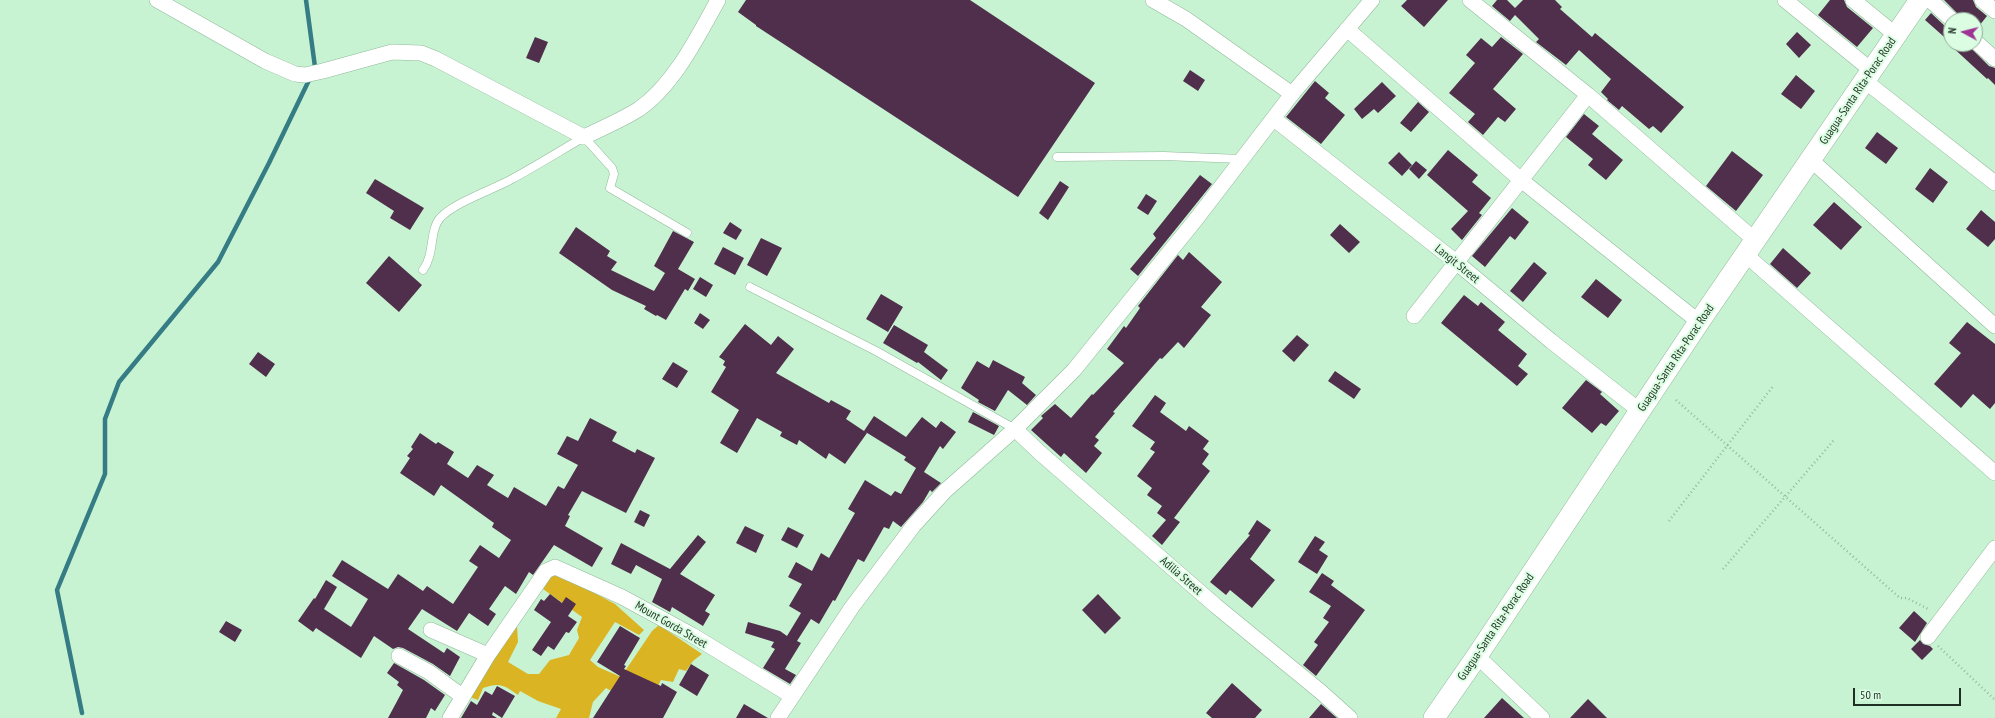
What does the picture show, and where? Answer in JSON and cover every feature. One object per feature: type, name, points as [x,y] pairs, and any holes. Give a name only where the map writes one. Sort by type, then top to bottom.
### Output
[{"type":"main road","name":"Guagua-Santa Rita-Porac Road","points":[[1434,718],[1477,656],[1699,322],[1920,0]]},
{"type":"street","points":[[158,0],[265,61],[295,74],[305,75],[323,71],[392,52],[421,53],[442,62],[584,137],[638,109],[655,95],[690,49],[718,0]]},
{"type":"street","points":[[1154,0],[1186,19],[1292,94]]},
{"type":"street","points":[[778,718],[852,607],[914,525],[945,491],[1015,429],[1074,370],[1187,230],[1292,94],[1372,0]]},
{"type":"street","points":[[1470,0],[1588,95],[1995,473]]},
{"type":"street","points":[[1785,0],[1868,76],[1995,183]]},
{"type":"street","points":[[1852,0],[1896,35]]},
{"type":"street","points":[[1930,0],[1943,12]]},
{"type":"street","points":[[1982,0],[1995,11]]},
{"type":"street","points":[[1347,29],[1521,180],[1699,322]]},
{"type":"street","points":[[1983,48],[1995,59]]},
{"type":"street","points":[[1414,316],[1588,95]]},
{"type":"street","name":"Langit Street","points":[[1274,119],[1456,262],[1551,341],[1640,411]]},
{"type":"street","points":[[1811,160],[1995,326]]},
{"type":"street","name":"Adilia Street","points":[[1015,429],[1039,452],[1186,581],[1321,692],[1350,718]]},
{"type":"street","points":[[1928,637],[1995,548]]},
{"type":"street","name":"Mount Gorda Street","points":[[488,655],[546,571],[551,568],[560,568],[622,597],[692,635],[792,696]]},
{"type":"street","points":[[431,630],[488,655],[450,718]]},
{"type":"street","points":[[399,656],[429,672],[462,696]]},
{"type":"street","points":[[1477,656],[1542,718]]},
{"type":"lane","points":[[423,270],[429,262],[436,226],[444,214],[512,179],[584,137],[612,168],[614,174],[610,188],[687,233]]},
{"type":"lane","points":[[1057,156],[1164,156],[1241,159]]},
{"type":"lane","points":[[750,287],[876,351],[1015,429]]},
{"type":"path","points":[[1669,521],[1774,385]]},
{"type":"path","points":[[1676,400],[1900,598],[1907,598],[1922,604],[1942,619]]},
{"type":"path","points":[[1723,569],[1834,440]]},
{"type":"path","points":[[1928,637],[1995,700]]},
{"type":"shaded area","points":[[554,571],[615,604],[644,630],[639,635],[615,622],[590,660],[598,667],[621,677],[652,631],[659,625],[702,654],[693,661],[686,671],[679,669],[673,682],[661,680],[652,698],[620,696],[606,688],[593,702],[589,718],[556,718],[561,709],[538,701],[520,691],[518,695],[505,687],[498,685],[483,688],[478,700],[467,696],[517,626],[518,642],[508,662],[528,674],[539,674],[550,660],[569,655],[579,638],[577,630],[582,617],[543,589]]},
{"type":"building","points":[[746,0],[970,0],[1095,83],[1018,197],[756,26],[738,12]]},
{"type":"building","points":[[1407,0],[1448,0],[1424,27],[1401,6]]},
{"type":"building","points":[[1497,0],[1507,0],[1515,8],[1523,0],[1555,0],[1562,7],[1560,9],[1592,37],[1595,33],[1684,107],[1661,133],[1653,126],[1649,129],[1622,106],[1619,110],[1607,100],[1608,99],[1601,92],[1611,79],[1579,50],[1566,65],[1536,42],[1539,39],[1515,15],[1510,21],[1492,6]]},
{"type":"building","points":[[1830,0],[1844,0],[1847,7],[1873,28],[1857,47],[1818,15]]},
{"type":"building","points":[[1944,0],[1973,0],[1976,7],[1982,12],[1956,12]]},
{"type":"building","points":[[1931,13],[1943,24],[1943,36],[1925,20]]},
{"type":"building","points":[[1983,13],[1987,16],[1983,21]]},
{"type":"building","points":[[1797,32],[1811,45],[1799,58],[1786,44]]},
{"type":"building","points":[[535,37],[548,42],[539,63],[526,58]]},
{"type":"building","points":[[1501,37],[1523,54],[1493,89],[1516,109],[1505,122],[1498,117],[1483,135],[1468,122],[1475,114],[1449,93],[1475,63],[1466,55],[1481,38],[1492,47]]},
{"type":"building","points":[[1958,52],[1975,52],[1989,66],[1995,68],[1995,85],[1988,78],[1987,79]]},
{"type":"building","points":[[1190,70],[1205,80],[1198,91],[1183,81]]},
{"type":"building","points":[[1796,75],[1815,91],[1801,109],[1781,94]]},
{"type":"building","points":[[1315,81],[1329,93],[1325,98],[1345,115],[1321,144],[1286,117]]},
{"type":"building","points":[[1382,82],[1396,96],[1378,113],[1374,109],[1362,119],[1354,109]]},
{"type":"building","points":[[1418,102],[1429,112],[1411,132],[1400,123]]},
{"type":"building","points":[[1584,114],[1599,126],[1592,134],[1623,160],[1606,180],[1588,165],[1593,159],[1566,137]]},
{"type":"building","points":[[1877,132],[1898,148],[1886,164],[1865,148]]},
{"type":"building","points":[[1448,150],[1478,175],[1472,182],[1491,198],[1479,213],[1482,215],[1462,240],[1451,229],[1468,211],[1427,175]]},
{"type":"building","points":[[1732,151],[1763,175],[1736,211],[1706,186]]},
{"type":"building","points":[[1399,152],[1412,165],[1402,176],[1388,163]]},
{"type":"building","points":[[1416,161],[1427,170],[1419,179],[1409,169]]},
{"type":"building","points":[[1930,168],[1948,182],[1933,203],[1915,189]]},
{"type":"building","points":[[1200,175],[1212,184],[1138,276],[1130,269],[1156,238],[1153,234]]},
{"type":"building","points":[[375,179],[424,208],[410,230],[390,218],[394,211],[366,193]]},
{"type":"building","points":[[1060,181],[1069,187],[1048,220],[1039,213]]},
{"type":"building","points":[[1146,194],[1157,201],[1148,215],[1137,208]]},
{"type":"building","points":[[1834,202],[1862,227],[1841,250],[1813,225]]},
{"type":"building","points":[[1512,208],[1529,222],[1515,240],[1510,236],[1485,267],[1472,256]]},
{"type":"building","points":[[1981,210],[1995,222],[1995,239],[1988,247],[1966,229]]},
{"type":"building","points":[[730,222],[742,230],[736,240],[723,233]]},
{"type":"building","points":[[1340,224],[1360,242],[1349,253],[1330,235]]},
{"type":"building","points":[[576,227],[610,251],[607,256],[617,262],[611,270],[654,291],[665,273],[654,266],[673,231],[694,242],[678,269],[695,279],[688,291],[685,289],[666,320],[657,315],[656,316],[644,309],[646,306],[612,290],[559,253]]},
{"type":"building","points":[[761,238],[782,248],[767,276],[747,265]]},
{"type":"building","points":[[723,247],[744,258],[735,275],[714,264]]},
{"type":"building","points":[[1783,248],[1811,273],[1797,288],[1770,264]]},
{"type":"building","points":[[1189,252],[1222,282],[1201,307],[1211,315],[1184,348],[1178,342],[1162,359],[1160,358],[1113,412],[1115,413],[1095,437],[1099,440],[1094,446],[1102,453],[1086,473],[1064,453],[1061,457],[1031,430],[1043,418],[1041,416],[1055,404],[1071,418],[1092,394],[1093,395],[1124,363],[1107,349],[1124,326],[1126,328],[1140,308],[1138,306],[1178,255],[1183,260]]},
{"type":"building","points":[[389,256],[422,285],[399,312],[366,283]]},
{"type":"building","points":[[1534,262],[1547,273],[1523,302],[1510,291]]},
{"type":"building","points":[[700,277],[713,285],[706,297],[693,289]]},
{"type":"building","points":[[1596,279],[1622,300],[1608,318],[1581,297]]},
{"type":"building","points":[[881,294],[903,307],[888,332],[866,319]]},
{"type":"building","points":[[1464,295],[1478,306],[1481,302],[1505,322],[1498,330],[1527,354],[1518,366],[1528,374],[1517,386],[1441,323]]},
{"type":"building","points":[[700,313],[710,320],[703,329],[694,323]]},
{"type":"building","points":[[1967,322],[1995,344],[1995,403],[1990,409],[1973,394],[1961,408],[1934,384],[1961,353],[1949,343]]},
{"type":"building","points":[[745,324],[771,345],[778,336],[794,349],[776,373],[829,403],[831,400],[851,411],[846,419],[867,433],[845,464],[829,453],[826,459],[799,440],[797,445],[780,436],[782,432],[757,418],[737,453],[720,443],[739,410],[711,392],[726,367],[723,365],[725,361],[719,357]]},
{"type":"building","points":[[894,325],[928,345],[924,352],[948,370],[941,380],[918,362],[917,363],[883,343]]},
{"type":"building","points":[[1297,335],[1309,345],[1294,362],[1282,351]]},
{"type":"building","points":[[258,352],[275,364],[266,377],[249,364]]},
{"type":"building","points":[[993,360],[1025,377],[1022,383],[1036,395],[1027,405],[1008,390],[995,411],[978,402],[979,400],[961,388],[977,361],[989,368]]},
{"type":"building","points":[[673,362],[688,371],[677,388],[662,379]]},
{"type":"building","points":[[1335,371],[1361,389],[1354,399],[1328,381]]},
{"type":"building","points":[[1586,380],[1602,392],[1600,394],[1619,411],[1606,426],[1601,423],[1592,433],[1562,408]]},
{"type":"building","points":[[1155,395],[1166,403],[1160,412],[1186,431],[1189,426],[1209,441],[1203,449],[1209,454],[1202,464],[1210,471],[1174,518],[1180,522],[1162,545],[1152,536],[1166,520],[1157,513],[1162,506],[1147,495],[1152,488],[1137,476],[1155,452],[1150,449],[1155,442],[1132,426]]},
{"type":"building","points":[[973,412],[999,426],[994,435],[968,422]]},
{"type":"building","points":[[874,416],[906,437],[922,417],[936,428],[941,421],[956,432],[943,449],[940,446],[924,472],[941,483],[932,492],[930,490],[923,502],[901,527],[893,521],[889,529],[884,527],[864,562],[858,559],[835,601],[833,600],[819,624],[811,619],[797,641],[801,643],[785,669],[796,675],[790,684],[763,668],[775,649],[771,647],[774,642],[745,633],[748,622],[780,631],[787,636],[801,613],[789,606],[802,584],[788,577],[796,562],[812,571],[821,553],[829,558],[855,513],[848,509],[865,480],[891,496],[895,491],[901,494],[916,468],[904,460],[906,457],[864,431]]},
{"type":"building","points":[[590,418],[617,432],[612,441],[635,453],[637,449],[655,458],[626,513],[582,491],[568,515],[570,516],[565,526],[603,548],[592,567],[554,545],[533,575],[529,572],[516,594],[505,586],[489,609],[496,614],[488,626],[469,613],[457,631],[422,609],[408,629],[444,653],[447,648],[460,657],[450,676],[433,664],[403,648],[398,647],[393,649],[374,636],[361,658],[316,628],[313,632],[298,621],[314,598],[315,599],[326,580],[337,587],[324,609],[351,627],[368,599],[332,576],[342,560],[388,589],[398,574],[423,591],[427,586],[453,604],[478,567],[469,561],[480,545],[499,558],[511,540],[492,527],[494,523],[441,485],[434,496],[400,473],[410,458],[407,456],[413,449],[411,447],[420,433],[436,444],[438,442],[454,452],[447,464],[468,478],[477,465],[494,475],[487,485],[508,498],[514,487],[546,506],[558,486],[564,489],[578,465],[557,454],[567,436],[578,441]]},
{"type":"building","points":[[640,510],[650,515],[644,527],[634,522]]},
{"type":"building","points":[[1257,520],[1271,530],[1250,559],[1275,580],[1252,608],[1230,590],[1226,595],[1210,582],[1250,535],[1248,534]]},
{"type":"building","points":[[745,526],[764,535],[756,553],[736,543]]},
{"type":"building","points":[[788,527],[804,535],[797,548],[781,540]]},
{"type":"building","points":[[698,535],[706,542],[680,574],[715,595],[705,611],[710,614],[703,626],[672,607],[670,612],[652,602],[662,579],[636,565],[631,574],[611,564],[621,543],[670,569]]},
{"type":"building","points":[[1315,536],[1325,542],[1319,550],[1328,556],[1317,574],[1298,562]]},
{"type":"building","points":[[1322,573],[1334,581],[1331,585],[1365,610],[1316,676],[1303,665],[1318,645],[1314,642],[1329,622],[1323,618],[1331,606],[1309,592]]},
{"type":"building","points":[[550,594],[562,603],[566,597],[576,604],[568,616],[577,622],[569,633],[566,632],[554,650],[548,646],[541,656],[532,650],[551,622],[534,610],[541,599],[544,601]]},
{"type":"building","points":[[1098,594],[1121,618],[1105,634],[1082,610]]},
{"type":"building","points":[[1914,611],[1927,623],[1915,642],[1899,628]]},
{"type":"building","points":[[226,621],[242,630],[235,642],[219,632]]},
{"type":"building","points":[[620,626],[640,638],[624,665],[626,666],[624,669],[661,686],[662,683],[677,692],[663,718],[593,718],[620,676],[597,662]]},
{"type":"building","points":[[1920,640],[1923,644],[1930,646],[1933,649],[1922,660],[1911,649]]},
{"type":"building","points":[[394,663],[424,680],[445,695],[435,711],[431,708],[426,718],[388,718],[403,690],[397,685],[399,682],[387,673]]},
{"type":"building","points":[[691,664],[709,675],[697,696],[679,685]]},
{"type":"building","points":[[1232,683],[1262,710],[1255,718],[1212,718],[1206,713]]},
{"type":"building","points":[[497,686],[515,696],[502,718],[493,712],[492,715],[497,718],[461,718],[471,701],[477,705],[485,691],[492,695]]},
{"type":"building","points":[[1502,698],[1524,718],[1484,718]]},
{"type":"building","points":[[1588,699],[1607,718],[1570,718]]},
{"type":"building","points":[[744,704],[768,718],[736,718]]},
{"type":"building","points":[[1321,704],[1337,718],[1309,718]]},
{"type":"waterway","points":[[306,0],[315,67],[314,70]]},
{"type":"waterway","points":[[82,713],[57,590],[105,474],[105,419],[119,382],[218,262],[269,163],[311,76]]}]
